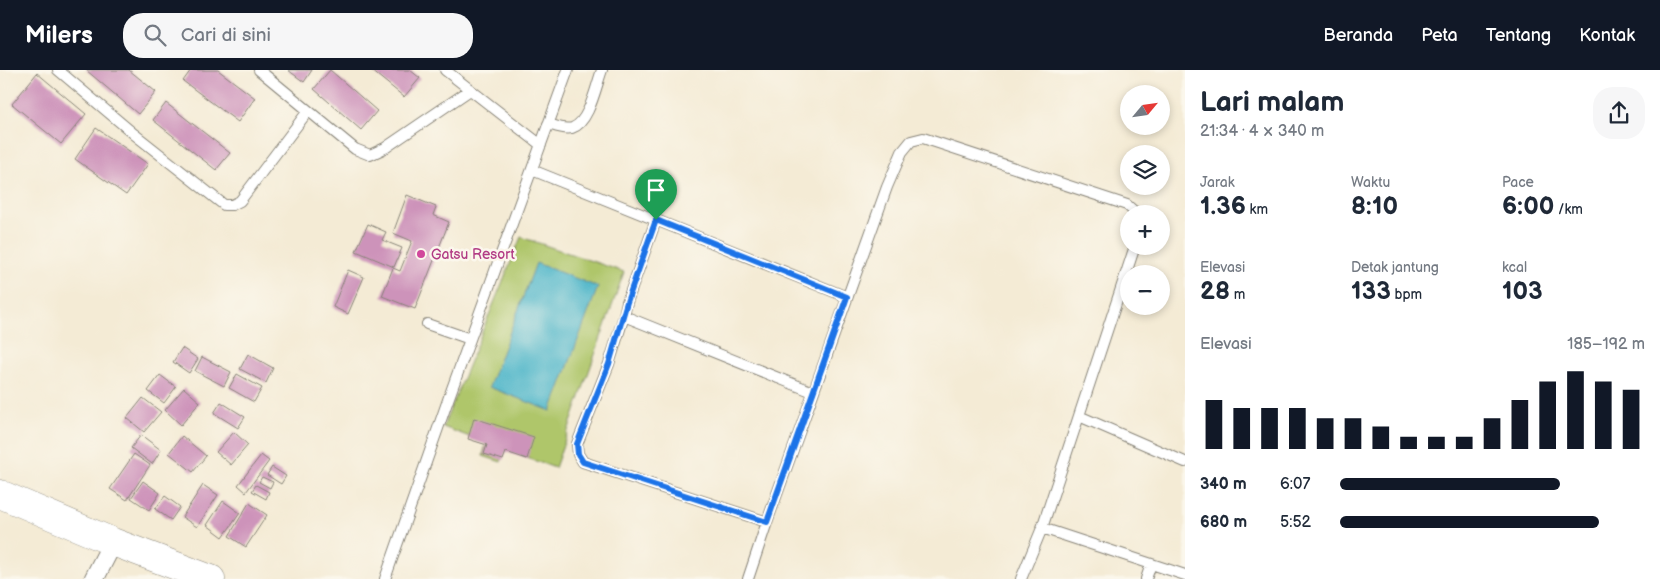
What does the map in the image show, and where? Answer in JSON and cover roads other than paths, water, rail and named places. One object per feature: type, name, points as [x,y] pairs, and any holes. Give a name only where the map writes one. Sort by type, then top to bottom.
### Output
[{"type":"main road","points":[[0,494],[114,542],[211,579]]},
{"type":"street","points":[[94,579],[114,542]]},
{"type":"lane","points":[[58,70],[119,122],[224,205],[232,206],[240,201],[308,111]]},
{"type":"lane","points":[[259,70],[355,149],[370,155],[385,148],[470,90]]},
{"type":"lane","points":[[445,70],[541,145]]},
{"type":"lane","points":[[384,579],[568,70]]},
{"type":"lane","points":[[548,124],[570,129],[581,122],[585,118],[602,70]]},
{"type":"lane","points":[[748,579],[887,187],[902,152],[911,141],[923,138],[1127,205]]},
{"type":"lane","points":[[532,170],[847,297]]},
{"type":"lane","points":[[656,220],[627,302],[609,364],[577,444],[578,454],[583,462],[767,522]]},
{"type":"lane","points":[[1021,579],[1042,528],[1132,255]]},
{"type":"lane","points":[[624,316],[813,392]]},
{"type":"lane","points":[[427,324],[470,339]]},
{"type":"lane","points":[[1079,416],[1185,462]]},
{"type":"lane","points":[[1042,528],[1185,575]]},
{"type":"lane","points":[[1146,579],[1151,564]]},
{"type":"water","points":[[536,263],[598,287],[551,411],[489,387]]},
{"type":"place","name":"Gatsu Resort","points":[[421,254]]}]
